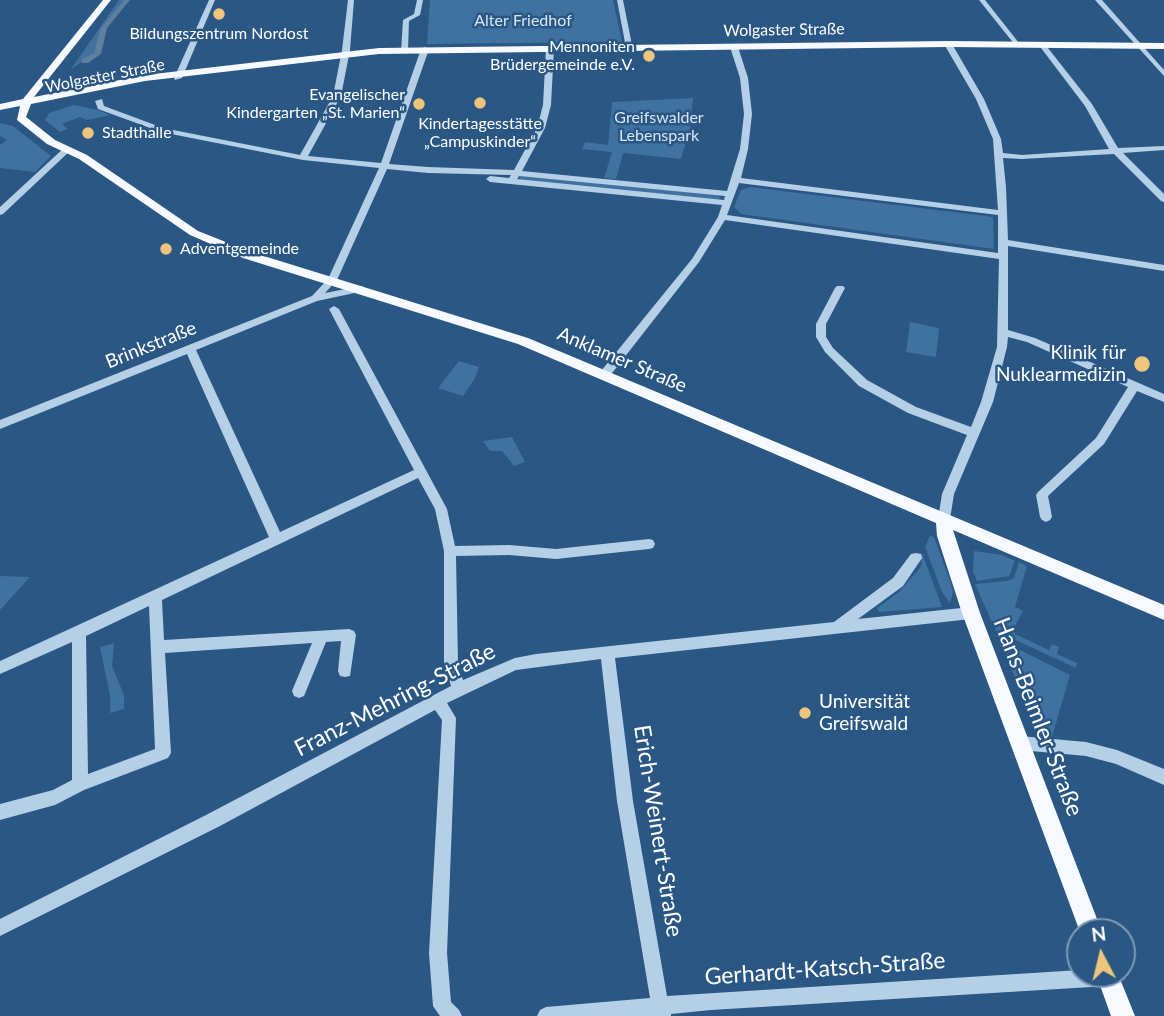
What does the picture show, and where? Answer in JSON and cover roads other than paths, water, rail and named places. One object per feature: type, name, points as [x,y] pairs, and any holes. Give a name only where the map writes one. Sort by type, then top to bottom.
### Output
[{"type":"main road","points":[[0,107],[32,103],[107,0]]},
{"type":"main road","points":[[0,114],[32,103],[115,0]]},
{"type":"main road","name":"Wolgaster Straße","points":[[32,103],[179,76],[345,54],[404,50],[948,44],[1164,46]]},
{"type":"main road","name":"Anklamer Straße","points":[[32,103],[21,118],[25,124],[51,142],[68,149],[194,233],[247,255],[523,341],[1164,613]]},
{"type":"main road","name":"Hans-Beimler-Straße","points":[[944,519],[945,536],[971,613],[1086,918]]},
{"type":"main road","points":[[1112,988],[1123,1016]]},
{"type":"street","points":[[179,76],[212,0]]},
{"type":"street","points":[[303,158],[337,96],[351,0]]},
{"type":"street","points":[[404,50],[406,20],[417,15],[420,0]]},
{"type":"street","points":[[620,0],[630,48]]},
{"type":"street","points":[[982,0],[1017,44]]},
{"type":"street","points":[[1098,0],[1164,74]]},
{"type":"street","points":[[944,519],[948,494],[974,433],[996,370],[1003,332],[1000,155],[991,122],[948,44]]},
{"type":"street","points":[[1042,44],[1089,106],[1115,150],[1164,199]]},
{"type":"street","points":[[605,374],[696,260],[722,217],[744,149],[748,114],[744,78],[734,47]]},
{"type":"street","points":[[514,177],[541,128],[547,105],[550,48]]},
{"type":"street","points":[[332,280],[384,167],[425,49]]},
{"type":"street","points":[[99,101],[101,107],[161,130],[303,158],[727,198]]},
{"type":"street","points":[[1000,155],[1164,148]]},
{"type":"street","points":[[0,212],[68,149]]},
{"type":"street","points":[[736,180],[1003,213]]},
{"type":"street","points":[[722,217],[1003,257]]},
{"type":"street","points":[[1003,242],[1164,268]]},
{"type":"street","name":"Brinkstraße","points":[[315,298],[332,280]]},
{"type":"street","points":[[840,288],[821,324],[821,337],[829,350],[863,383],[912,410],[974,433]]},
{"type":"street","name":"Brinkstraße","points":[[0,425],[315,298],[360,289]]},
{"type":"street","points":[[334,309],[393,424],[438,500],[450,551],[451,663],[458,689]]},
{"type":"street","points":[[1003,332],[1031,340],[1164,398]]},
{"type":"street","points":[[190,349],[276,538]]},
{"type":"street","points":[[1046,517],[1042,495],[1100,441],[1135,385]]},
{"type":"street","points":[[0,668],[422,471]]},
{"type":"street","points":[[450,551],[509,550],[556,554],[649,544]]},
{"type":"street","points":[[834,629],[898,582],[916,558]]},
{"type":"street","points":[[0,812],[55,797],[80,784],[163,753],[155,597]]},
{"type":"street","name":"Franz-Mehring-Straße","points":[[0,928],[226,814],[458,689],[515,664],[971,613]]},
{"type":"street","points":[[79,633],[80,784]]},
{"type":"street","points":[[158,647],[349,635],[345,671]]},
{"type":"street","points":[[299,691],[321,637]]},
{"type":"street","name":"Erich-Weinert-Straße","points":[[607,653],[625,801],[661,1011]]},
{"type":"street","points":[[437,701],[449,718],[438,953],[442,1006],[453,1016]]},
{"type":"street","points":[[1020,743],[1086,749],[1116,757],[1164,777]]},
{"type":"street","name":"Gerhardt-Katsch-Straße","points":[[546,1016],[661,1011],[1066,978]]},
{"type":"waterway","points":[[85,61],[97,54],[104,28],[127,0]]},
{"type":"place","name":"Bildungszentrum Nordost","points":[[219,14]]},
{"type":"place","name":"Mennoniten Brüdergemeinde e.V.","points":[[649,56]]},
{"type":"place","name":"Kindertagesstätte „Campuskinder“","points":[[480,103]]},
{"type":"place","name":"Evangelischer Kindergarten „St. Marien“","points":[[419,104]]},
{"type":"place","name":"Stadthalle","points":[[88,133]]},
{"type":"place","name":"Adventgemeinde","points":[[166,249]]},
{"type":"place","name":"Klinik für Nuklearmedizin","points":[[1142,364]]},
{"type":"place","name":"Universität Greifswald","points":[[805,713]]},
{"type":"park label","name":"Alter Friedhof","points":[[523,21]]},
{"type":"park label","name":"Greifswalder Lebenspark","points":[[659,127]]}]
